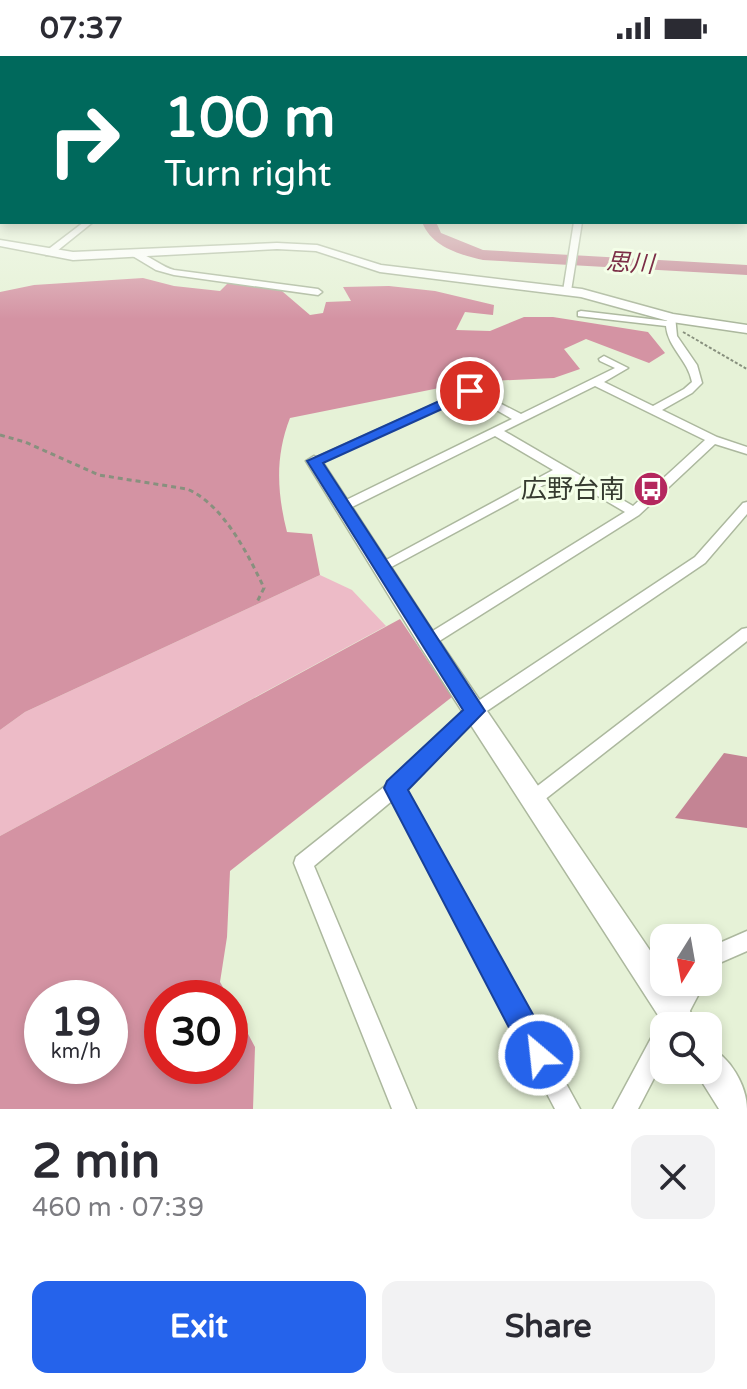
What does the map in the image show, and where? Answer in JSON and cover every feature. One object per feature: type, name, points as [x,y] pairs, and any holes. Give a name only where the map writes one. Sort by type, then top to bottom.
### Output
[{"type":"street","points":[[49,253],[86,224]]},
{"type":"street","points":[[567,291],[578,224]]},
{"type":"street","points":[[0,243],[73,256],[308,247],[403,272],[567,291],[671,321]]},
{"type":"street","points":[[134,253],[159,268],[174,272],[318,292]]},
{"type":"street","points":[[581,314],[747,329]]},
{"type":"street","points":[[653,410],[697,383],[697,373],[671,339],[671,321]]},
{"type":"street","points":[[344,506],[623,368],[604,359]]},
{"type":"street","points":[[596,382],[713,439],[747,451]]},
{"type":"street","points":[[521,419],[470,391],[314,461],[670,1012]]},
{"type":"street","points":[[495,431],[634,512]]},
{"type":"street","points":[[428,641],[634,512],[713,439]]},
{"type":"street","points":[[382,568],[562,470]]},
{"type":"street","points":[[404,1109],[303,863],[395,788],[475,711],[700,560],[747,506]]},
{"type":"street","points":[[533,799],[747,633]]},
{"type":"street","points":[[395,788],[568,1109]]},
{"type":"street","points":[[722,952],[747,941]]},
{"type":"street","points":[[625,1109],[650,1063]]},
{"type":"street","points":[[722,1084],[739,1109],[747,1105]]},
{"type":"path","points":[[671,321],[747,369]]},
{"type":"path","points":[[0,435],[27,442],[42,453],[97,475],[187,489],[199,494],[242,542],[264,588],[257,602]]},
{"type":"shaded area","points":[[143,278],[174,286],[220,291],[229,282],[276,286],[310,315],[323,313],[326,302],[351,301],[343,287],[389,286],[435,291],[494,305],[493,315],[465,312],[456,330],[490,331],[524,317],[553,317],[648,332],[665,353],[649,363],[586,339],[564,349],[580,369],[554,378],[469,382],[290,418],[280,460],[284,517],[287,532],[312,534],[320,575],[25,712],[0,730],[0,292],[34,285]]},
{"type":"shaded area","points":[[320,575],[352,590],[386,626],[0,836],[0,730],[25,712]]},
{"type":"shaded area","points":[[400,619],[452,697],[230,871],[227,937],[220,980],[144,980],[144,1084],[248,1084],[248,1034],[255,1047],[253,1109],[0,1109],[0,836]]},
{"type":"shaded area","points":[[724,753],[747,757],[747,828],[675,818]]},
{"type":"waterway","name":"思川","points":[[430,224],[435,236],[466,251],[483,255],[747,270]]},
{"type":"place","name":"広野台南","points":[[651,489]]},
{"type":"route","points":[[470,391],[314,461],[475,711],[395,788],[539,1055]]}]
